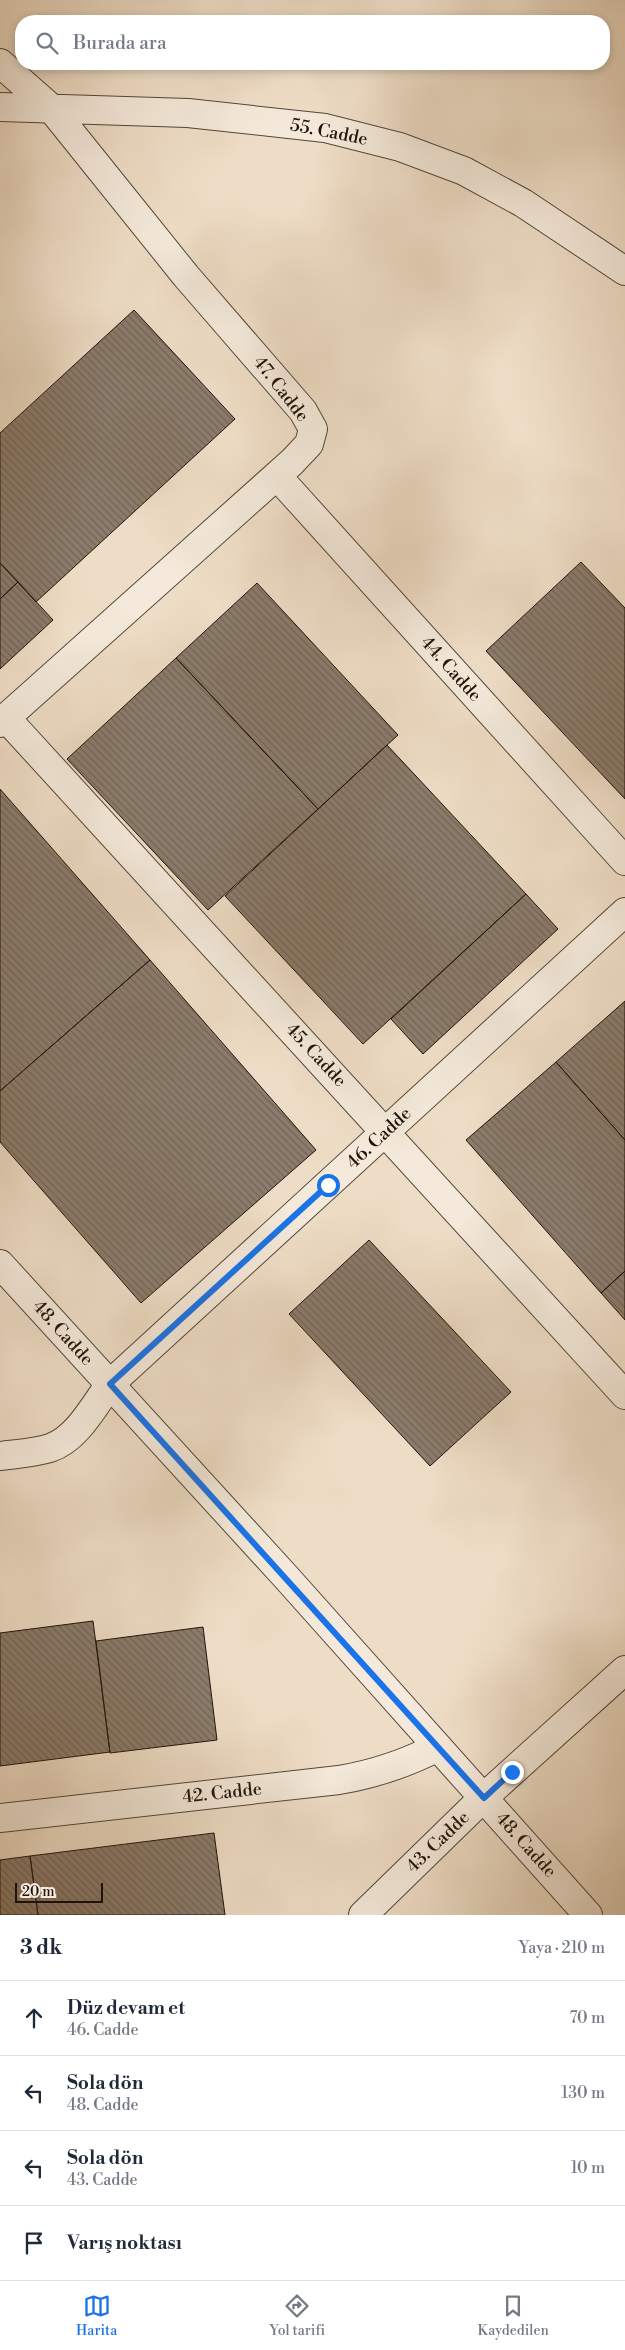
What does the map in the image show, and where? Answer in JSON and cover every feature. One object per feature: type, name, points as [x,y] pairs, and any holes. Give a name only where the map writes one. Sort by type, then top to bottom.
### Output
[{"type":"street","name":"47. Cadde","points":[[0,63],[51,108],[186,276],[303,411],[312,429],[309,444],[277,476],[3,720]]},
{"type":"street","name":"55. Cadde","points":[[0,107],[188,112],[315,126],[400,147],[464,172],[523,203],[625,271]]},
{"type":"street","name":"44. Cadde","points":[[277,476],[625,861]]},
{"type":"street","name":"45. Cadde","points":[[3,720],[387,1132],[625,1395]]},
{"type":"street","name":"46. Cadde","points":[[0,1456],[51,1448],[64,1439],[81,1424],[110,1384],[625,912]]},
{"type":"street","name":"48. Cadde","points":[[0,1264],[588,1915]]},
{"type":"street","name":"43. Cadde","points":[[363,1915],[484,1798],[625,1670]]},
{"type":"street","name":"42. Cadde","points":[[0,1818],[340,1780],[376,1774],[408,1762],[438,1747]]},
{"type":"building","points":[[134,310],[235,419],[36,602],[0,563],[0,433]]},
{"type":"building","points":[[581,562],[625,608],[625,799],[486,651]]},
{"type":"building","points":[[0,563],[18,582],[0,599]]},
{"type":"building","points":[[18,582],[53,620],[0,669],[0,599]]},
{"type":"building","points":[[257,583],[398,735],[318,809],[176,658]]},
{"type":"building","points":[[176,658],[318,809],[208,910],[67,759]]},
{"type":"building","points":[[387,745],[526,894],[363,1044],[225,896]]},
{"type":"building","points":[[0,789],[150,960],[0,1091]]},
{"type":"building","points":[[526,894],[558,929],[423,1054],[391,1019]]},
{"type":"building","points":[[150,960],[316,1150],[141,1303],[0,1142],[0,1091]]},
{"type":"building","points":[[625,1001],[625,1140],[556,1062]]},
{"type":"building","points":[[556,1062],[625,1140],[625,1271],[601,1293],[466,1140]]},
{"type":"building","points":[[369,1240],[511,1392],[430,1466],[289,1314]]},
{"type":"building","points":[[625,1271],[625,1320],[601,1293]]},
{"type":"building","points":[[93,1621],[110,1752],[0,1766],[0,1633]]},
{"type":"building","points":[[203,1627],[217,1740],[110,1753],[96,1641]]},
{"type":"building","points":[[214,1833],[225,1915],[38,1915],[30,1856]]},
{"type":"building","points":[[30,1856],[38,1915],[0,1915],[0,1860]]},
{"type":"route","points":[[328,1185],[110,1384],[484,1798],[512,1772]]}]
